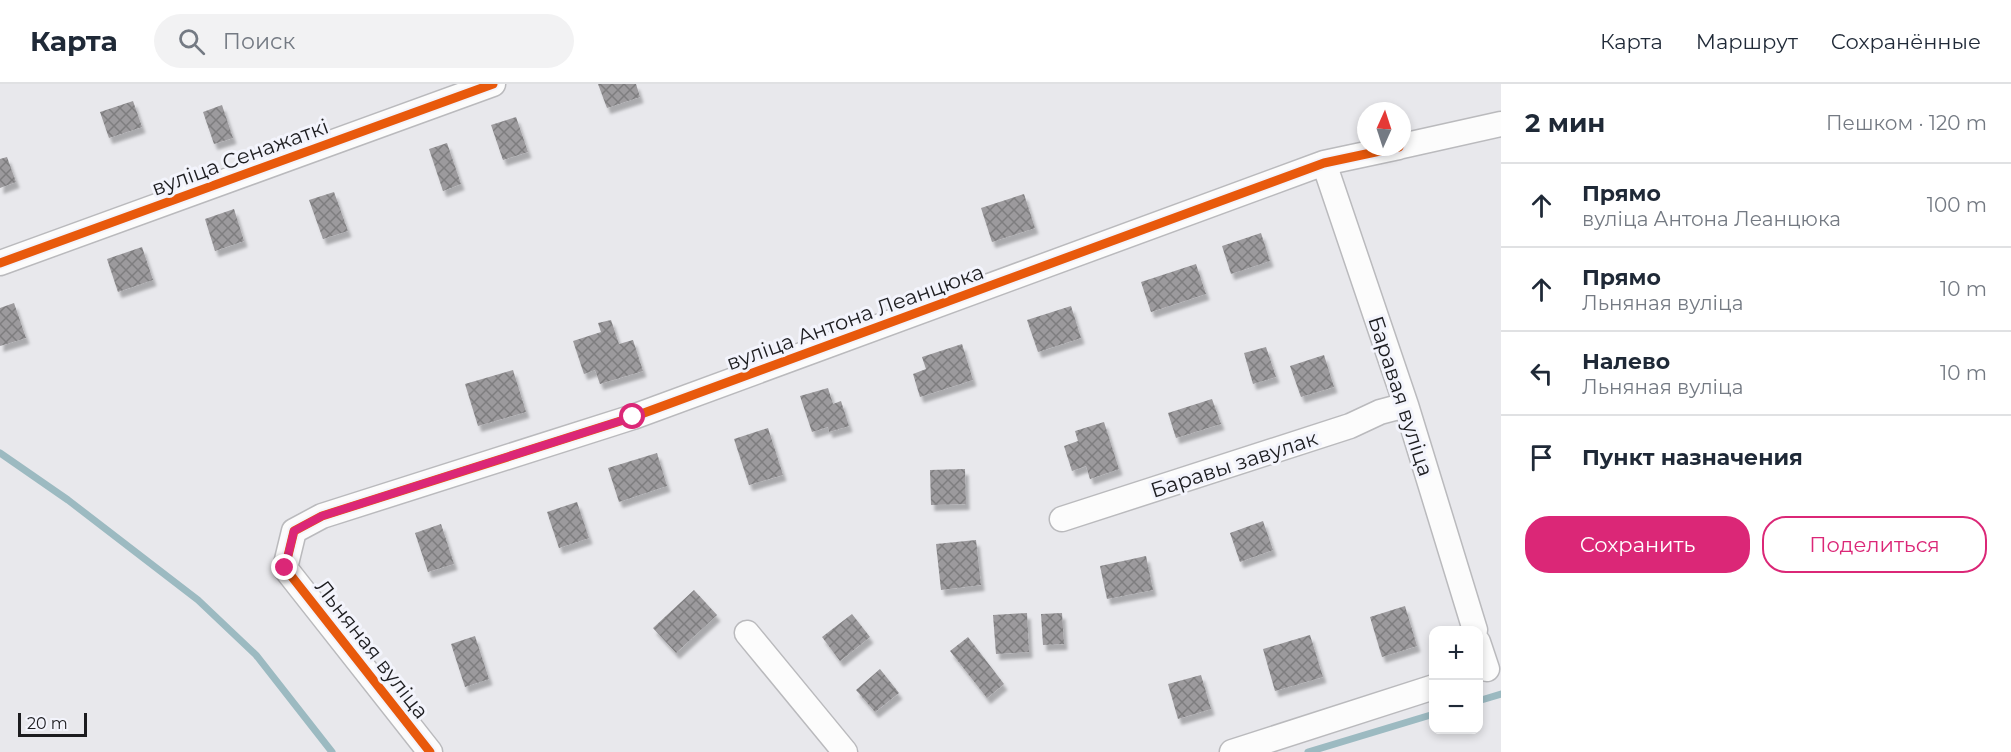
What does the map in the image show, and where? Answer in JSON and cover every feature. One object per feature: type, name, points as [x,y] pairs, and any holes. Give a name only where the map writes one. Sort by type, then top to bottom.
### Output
[{"type":"street","name":"вуліца Сенажаткі","points":[[0,263],[493,84]]},
{"type":"street","name":"вуліца Антона Леанцюка","points":[[1411,144],[1501,124]]},
{"type":"street","name":"вуліца Антона Леанцюка","points":[[322,516],[633,417],[1324,163],[1357,156]]},
{"type":"street","name":"Баравая вуліца","points":[[1324,163],[1406,405],[1474,626]]},
{"type":"street","name":"Баравы завулак","points":[[1062,519],[1350,426],[1380,412],[1406,405]]},
{"type":"street","name":"Льняная вуліца","points":[[322,516],[294,531],[285,568],[430,752]]},
{"type":"street","points":[[747,633],[845,752]]},
{"type":"street","points":[[1483,653],[1489,669]]},
{"type":"street","points":[[1232,752],[1429,689]]},
{"type":"building","points":[[598,84],[636,84],[640,97],[607,108]]},
{"type":"building","points":[[133,101],[142,127],[109,138],[100,112]]},
{"type":"building","points":[[222,105],[233,138],[214,144],[203,112]]},
{"type":"building","points":[[516,117],[528,152],[503,160],[491,125]]},
{"type":"building","points":[[447,143],[461,184],[443,191],[429,149]]},
{"type":"building","points":[[7,157],[16,182],[0,188],[0,159]]},
{"type":"building","points":[[334,192],[348,231],[323,239],[309,200]]},
{"type":"building","points":[[1024,194],[1035,228],[992,242],[981,208]]},
{"type":"building","points":[[234,209],[244,241],[215,251],[205,219]]},
{"type":"building","points":[[1261,233],[1270,261],[1231,274],[1222,246]]},
{"type":"building","points":[[142,247],[153,280],[118,292],[107,259]]},
{"type":"building","points":[[1196,264],[1206,294],[1151,312],[1141,282]]},
{"type":"building","points":[[14,303],[26,338],[0,346],[0,308]]},
{"type":"building","points":[[1071,306],[1081,338],[1038,352],[1027,320]]},
{"type":"building","points":[[611,320],[619,344],[633,340],[643,371],[600,384],[595,370],[584,374],[573,341],[601,332],[598,323]]},
{"type":"building","points":[[962,344],[973,380],[920,397],[913,374],[926,369],[922,357]]},
{"type":"building","points":[[1266,347],[1276,377],[1253,384],[1244,353]]},
{"type":"building","points":[[1324,355],[1334,387],[1301,397],[1290,366]]},
{"type":"building","points":[[513,370],[526,412],[478,426],[465,384]]},
{"type":"building","points":[[828,388],[833,404],[841,401],[849,426],[829,432],[828,427],[812,432],[800,396]]},
{"type":"building","points":[[1212,399],[1221,424],[1176,438],[1168,413]]},
{"type":"building","points":[[1104,422],[1119,469],[1090,479],[1086,466],[1072,471],[1064,446],[1078,441],[1075,431]]},
{"type":"building","points":[[768,428],[783,475],[749,485],[734,439]]},
{"type":"building","points":[[657,453],[667,486],[619,502],[608,468]]},
{"type":"building","points":[[965,469],[966,504],[931,505],[930,470]]},
{"type":"building","points":[[577,502],[589,538],[559,548],[547,512]]},
{"type":"building","points":[[1263,521],[1273,550],[1240,562],[1230,533]]},
{"type":"building","points":[[441,524],[454,564],[428,572],[415,533]]},
{"type":"building","points":[[976,540],[981,585],[941,590],[936,544]]},
{"type":"building","points":[[1146,556],[1153,590],[1107,599],[1100,566]]},
{"type":"building","points":[[694,590],[717,615],[676,653],[653,628]]},
{"type":"building","points":[[1405,606],[1417,646],[1382,657],[1370,617]]},
{"type":"building","points":[[1027,613],[1029,652],[996,654],[993,615]]},
{"type":"building","points":[[1062,613],[1064,644],[1043,645],[1041,614]]},
{"type":"building","points":[[852,614],[870,637],[840,661],[822,637]]},
{"type":"building","points":[[1310,635],[1323,677],[1275,691],[1263,649]]},
{"type":"building","points":[[475,636],[489,679],[465,687],[451,644]]},
{"type":"building","points":[[968,637],[1004,684],[987,698],[950,651]]},
{"type":"building","points":[[880,669],[899,693],[875,712],[856,690]]},
{"type":"building","points":[[1201,675],[1211,709],[1178,719],[1168,684]]},
{"type":"waterway","points":[[0,453],[68,500],[198,600],[256,655],[332,752]]},
{"type":"waterway","points":[[1483,699],[1501,694]]},
{"type":"waterway","points":[[1308,752],[1429,716]]},
{"type":"cycle path","points":[[0,263],[493,84]]},
{"type":"cycle path","points":[[430,752],[285,568],[294,531],[322,516],[633,417],[1324,163],[1357,156]]},
{"type":"route","points":[[285,568],[294,531],[322,516],[633,417]]}]
